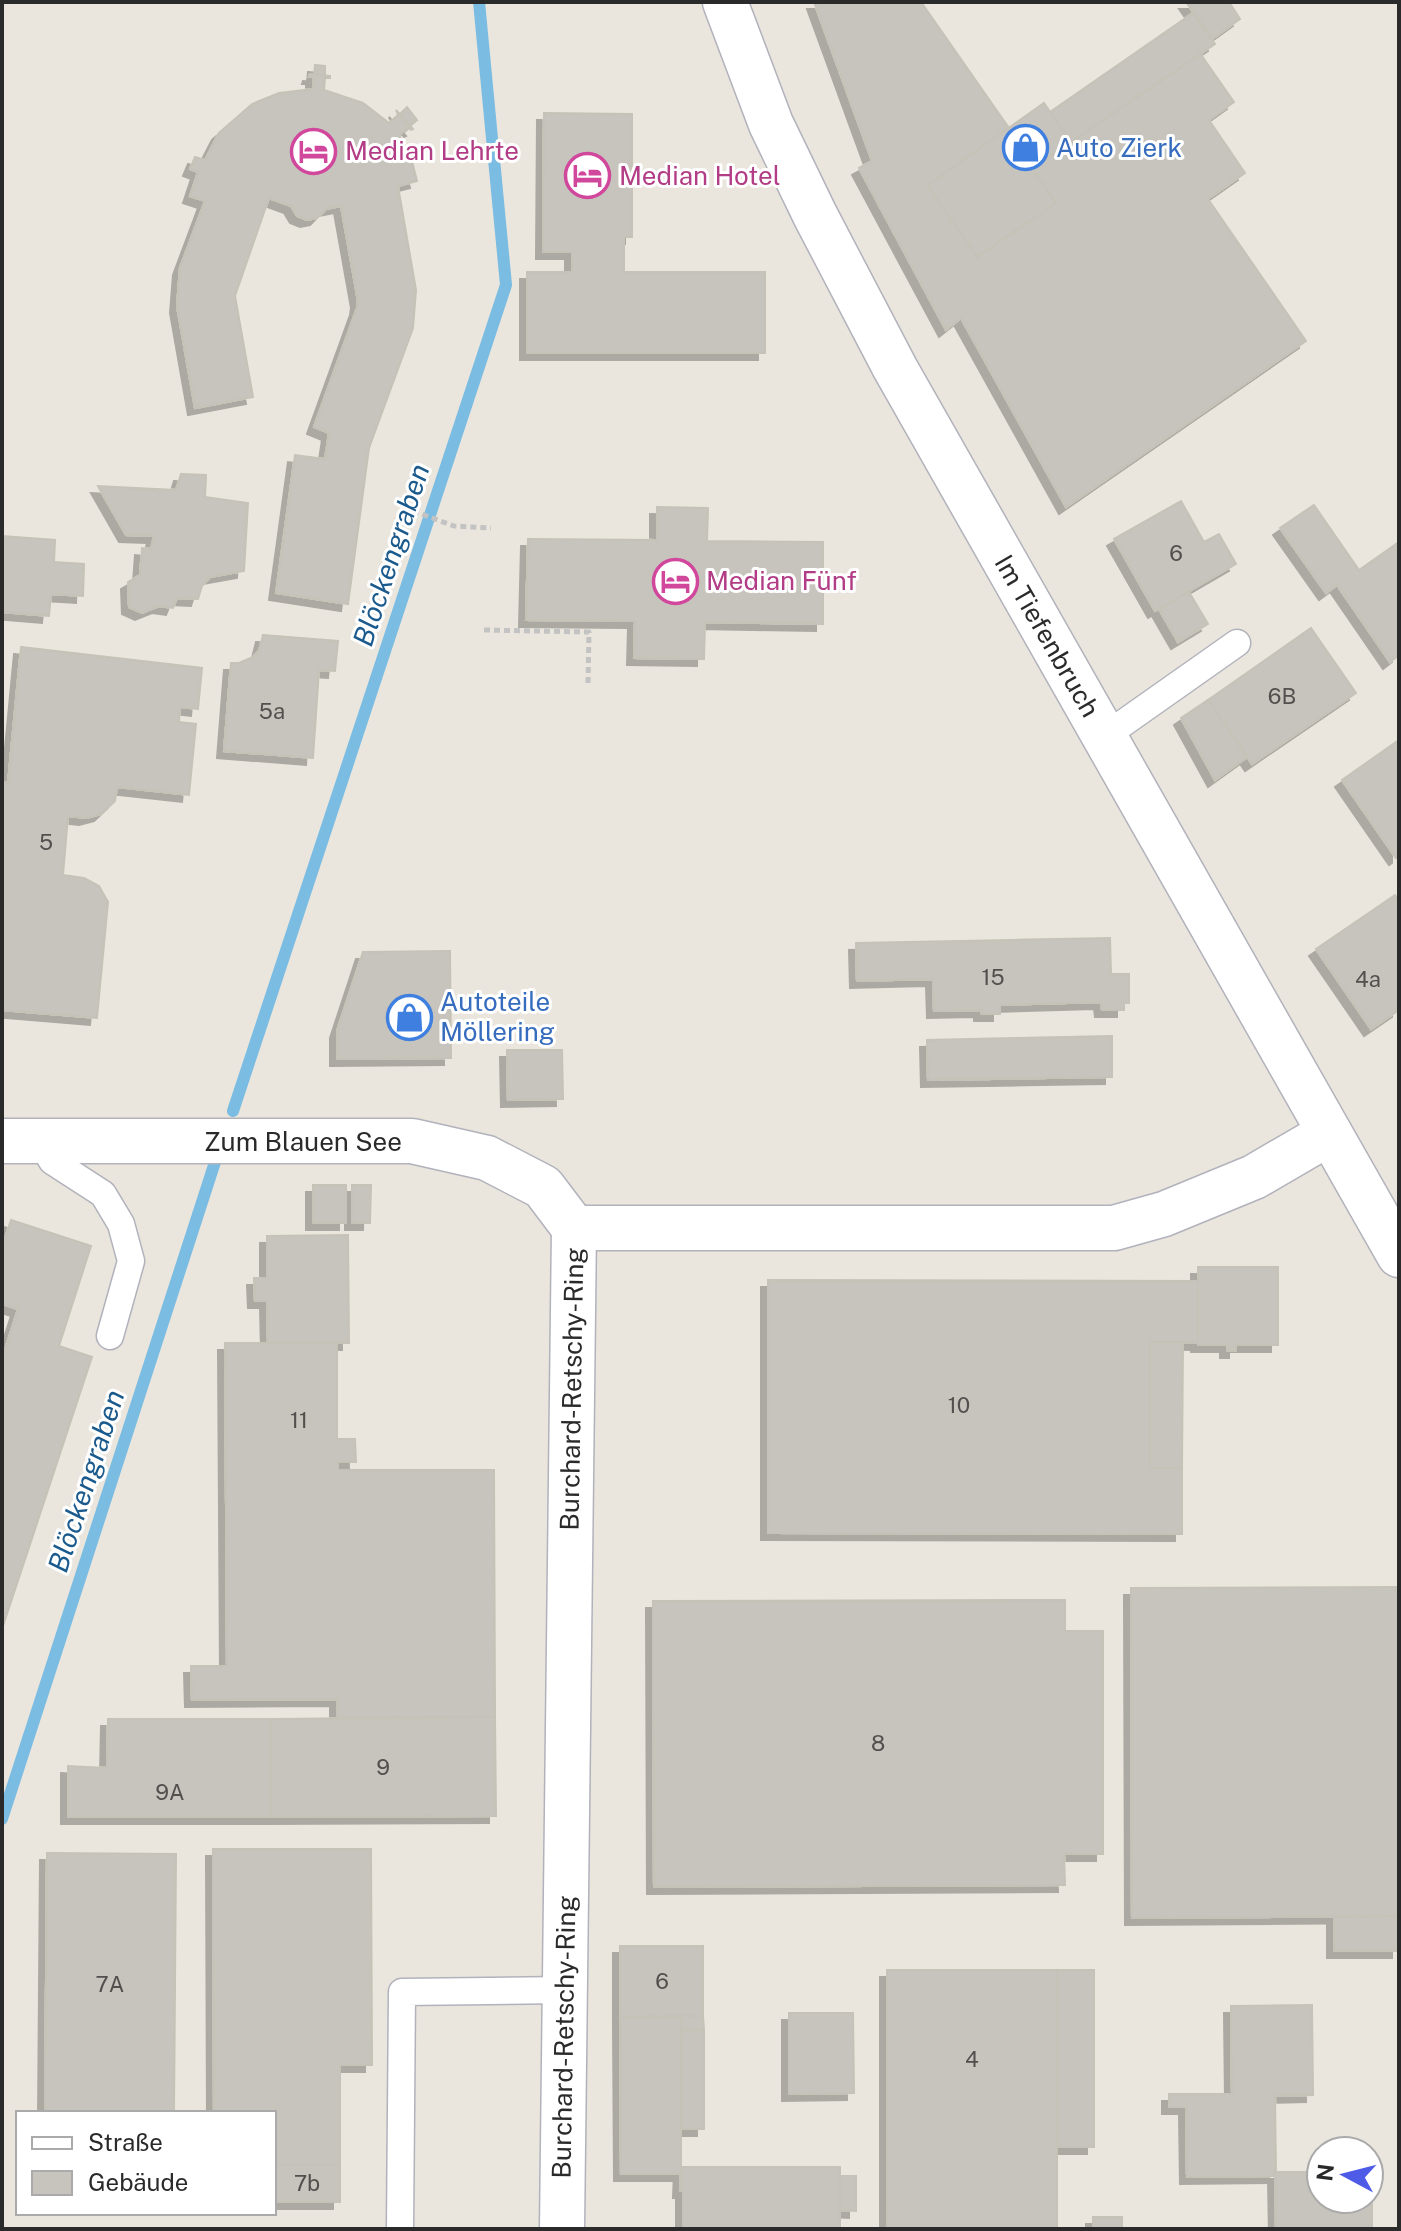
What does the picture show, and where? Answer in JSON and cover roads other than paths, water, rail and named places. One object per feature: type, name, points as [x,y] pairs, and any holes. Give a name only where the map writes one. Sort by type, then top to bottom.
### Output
[{"type":"street","name":"Im Tiefenbruch","points":[[725,2],[771,124],[895,368],[1399,1255]]},
{"type":"street","name":"Burchard-Retschy-Ring","points":[[562,2229],[574,1228],[1114,1228],[1164,1214],[1254,1177],[1328,1134]]},
{"type":"street","name":"Zum Blauen See","points":[[21,1141],[412,1141],[487,1158],[543,1187],[574,1228]]},
{"type":"lane","points":[[1105,736],[1237,643]]},
{"type":"lane","points":[[21,1141],[103,1194],[121,1224],[131,1261],[110,1336]]},
{"type":"lane","points":[[400,2229],[402,1992],[565,1990]]},
{"type":"waterway","name":"Blöckengraben","points":[[233,1111],[506,285],[479,2]]},
{"type":"waterway","name":"Blöckengraben","points":[[2,1819],[216,1159]]},
{"type":"place","name":"Auto Zierk","points":[[1025,148]]},
{"type":"place","name":"Median Lehrte","points":[[314,151]]},
{"type":"place","name":"Median Hotel","points":[[588,176]]},
{"type":"place","name":"Median Fünf","points":[[675,581]]},
{"type":"place","name":"Autoteile Möllering","points":[[409,1017]]}]
